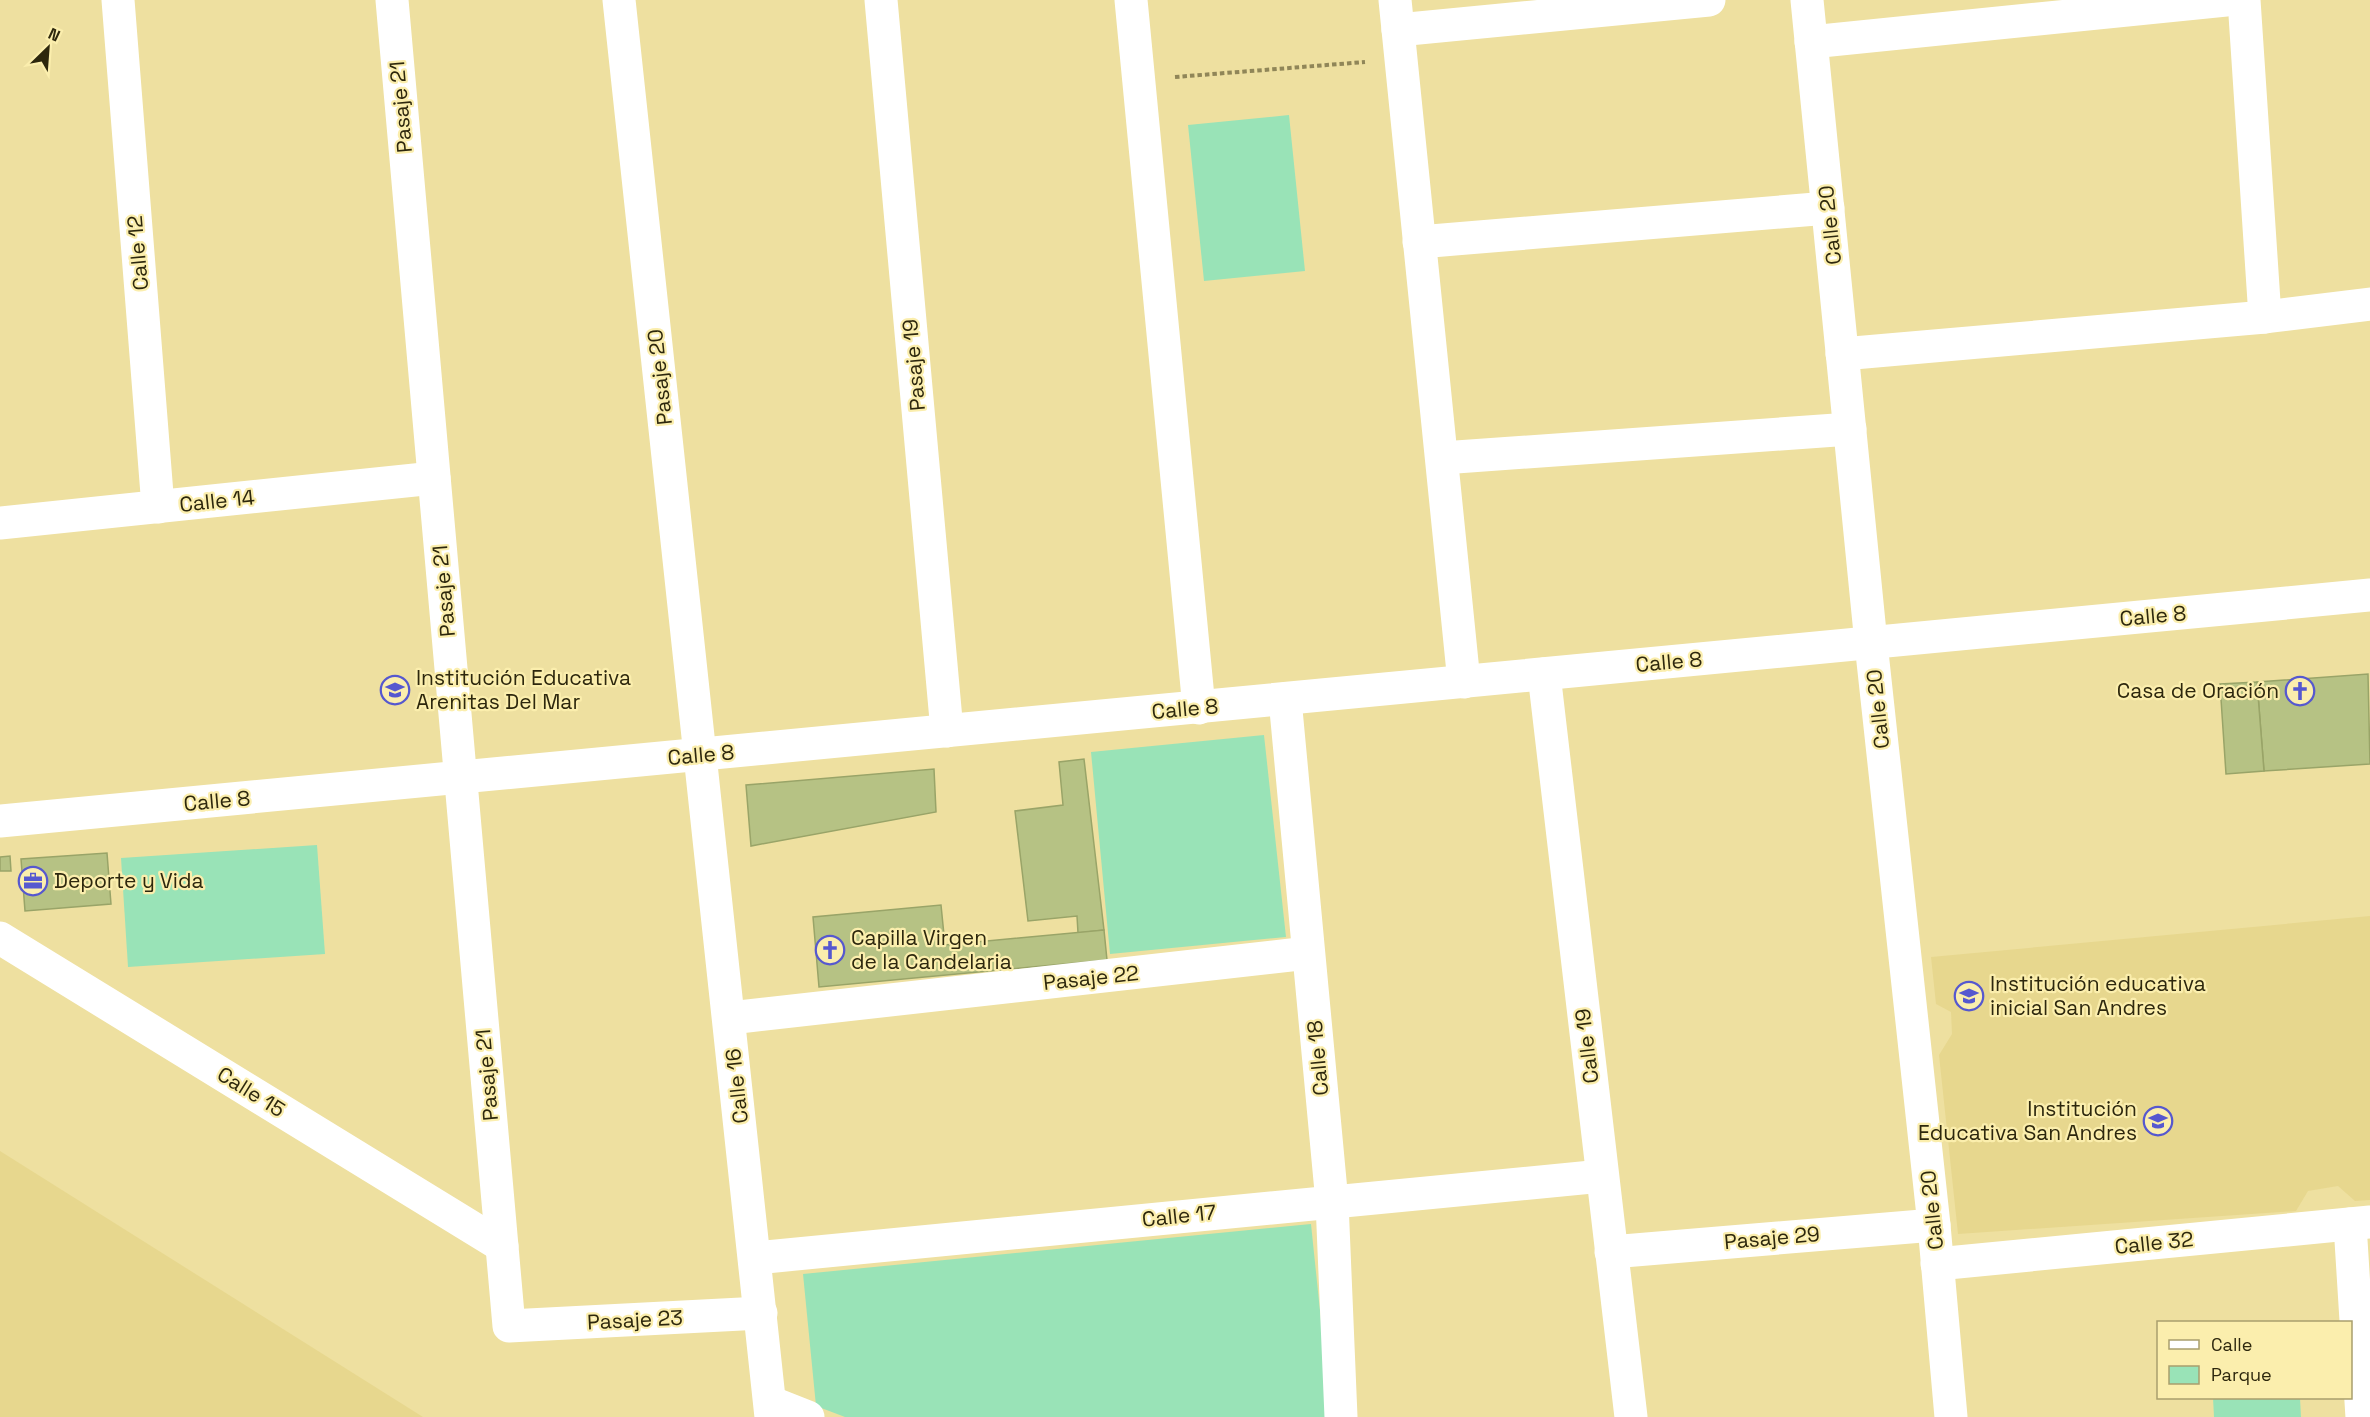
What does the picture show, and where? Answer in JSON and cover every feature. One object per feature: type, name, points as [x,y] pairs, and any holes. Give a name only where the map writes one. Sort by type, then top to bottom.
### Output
[{"type":"street","name":"Calle 12","points":[[118,0],[158,507]]},
{"type":"street","name":"Pasaje 21","points":[[392,0],[509,1326]]},
{"type":"street","name":"Pasaje 20","points":[[620,0],[701,755]]},
{"type":"street","name":"Pasaje 19","points":[[881,0],[947,731]]},
{"type":"street","points":[[1131,0],[1199,708]]},
{"type":"street","points":[[1464,682],[1398,30],[1709,0]]},
{"type":"street","name":"Calle 20","points":[[1807,0],[1871,643],[1934,1225],[1951,1417]]},
{"type":"street","points":[[1811,42],[2224,0]]},
{"type":"street","points":[[2244,0],[2265,317]]},
{"type":"street","points":[[1419,242],[1828,208]]},
{"type":"street","points":[[1842,354],[2265,317],[2370,303]]},
{"type":"street","points":[[1442,458],[1850,429]]},
{"type":"street","name":"Calle 14","points":[[0,523],[434,478]]},
{"type":"street","name":"Calle 8","points":[[0,821],[2370,595]]},
{"type":"street","name":"Calle 19","points":[[1544,674],[1630,1417]]},
{"type":"street","name":"Calle 18","points":[[1285,699],[1332,1202],[1341,1417]]},
{"type":"street","name":"Calle 16","points":[[701,755],[771,1409]]},
{"type":"street","name":"Calle 15","points":[[0,938],[502,1246]]},
{"type":"street","name":"Pasaje 22","points":[[730,1018],[1308,953]]},
{"type":"street","name":"Calle 17","points":[[755,1258],[1602,1176]]},
{"type":"street","points":[[2360,1223],[2362,1417]]},
{"type":"street","name":"Calle 32","points":[[1937,1264],[2360,1223]]},
{"type":"street","name":"Pasaje 29","points":[[1611,1251],[1934,1225]]},
{"type":"street","name":"Pasaje 23","points":[[509,1326],[761,1313]]},
{"type":"street","points":[[771,1409],[808,1417]]},
{"type":"path","points":[[1138,80],[1398,30]]},
{"type":"shaded area","name":"Institución Educativa San Andres","points":[[2370,916],[2370,1200],[2355,1201],[2338,1186],[2308,1191],[2296,1211],[1958,1234],[1939,1055],[1952,1034],[1951,1012],[1936,1004],[1931,957]]},
{"type":"shaded area","points":[[0,1151],[423,1417],[0,1417]]},
{"type":"green space","points":[[1289,115],[1305,271],[1204,281],[1188,125]]},
{"type":"green space","points":[[1264,735],[1286,937],[1110,954],[1091,752]]},
{"type":"green space","points":[[317,845],[325,954],[128,967],[121,858]]},
{"type":"green space","points":[[1311,1224],[1331,1417],[845,1417],[816,1406],[803,1274]]},
{"type":"green space","points":[[2213,1399],[2300,1399],[2301,1417],[2214,1417]]},
{"type":"building","points":[[2368,674],[2370,764],[2264,771],[2257,682]]},
{"type":"building","points":[[2257,682],[2264,771],[2226,774],[2220,684]]},
{"type":"building","points":[[1084,759],[1104,930],[1078,933],[1077,916],[1028,921],[1015,811],[1063,805],[1059,762]]},
{"type":"building","points":[[934,769],[936,812],[751,846],[746,785]]},
{"type":"building","points":[[107,853],[111,904],[25,911],[21,859]]},
{"type":"building","points":[[10,856],[11,871],[0,871],[0,857]]},
{"type":"building","points":[[941,905],[945,945],[1104,930],[1107,960],[819,987],[813,917]]},
{"type":"place","name":"Institución Educativa Arenitas Del Mar","points":[[395,690]]},
{"type":"place","name":"Casa de Oración","points":[[2300,691]]},
{"type":"place","name":"Deporte y Vida","points":[[33,881]]},
{"type":"place","name":"Capilla Virgen de la Candelaria","points":[[830,950]]},
{"type":"place","name":"Institución educativa inicial San Andres","points":[[1969,996]]},
{"type":"place","name":"Institución Educativa San Andres","points":[[2158,1121]]}]
